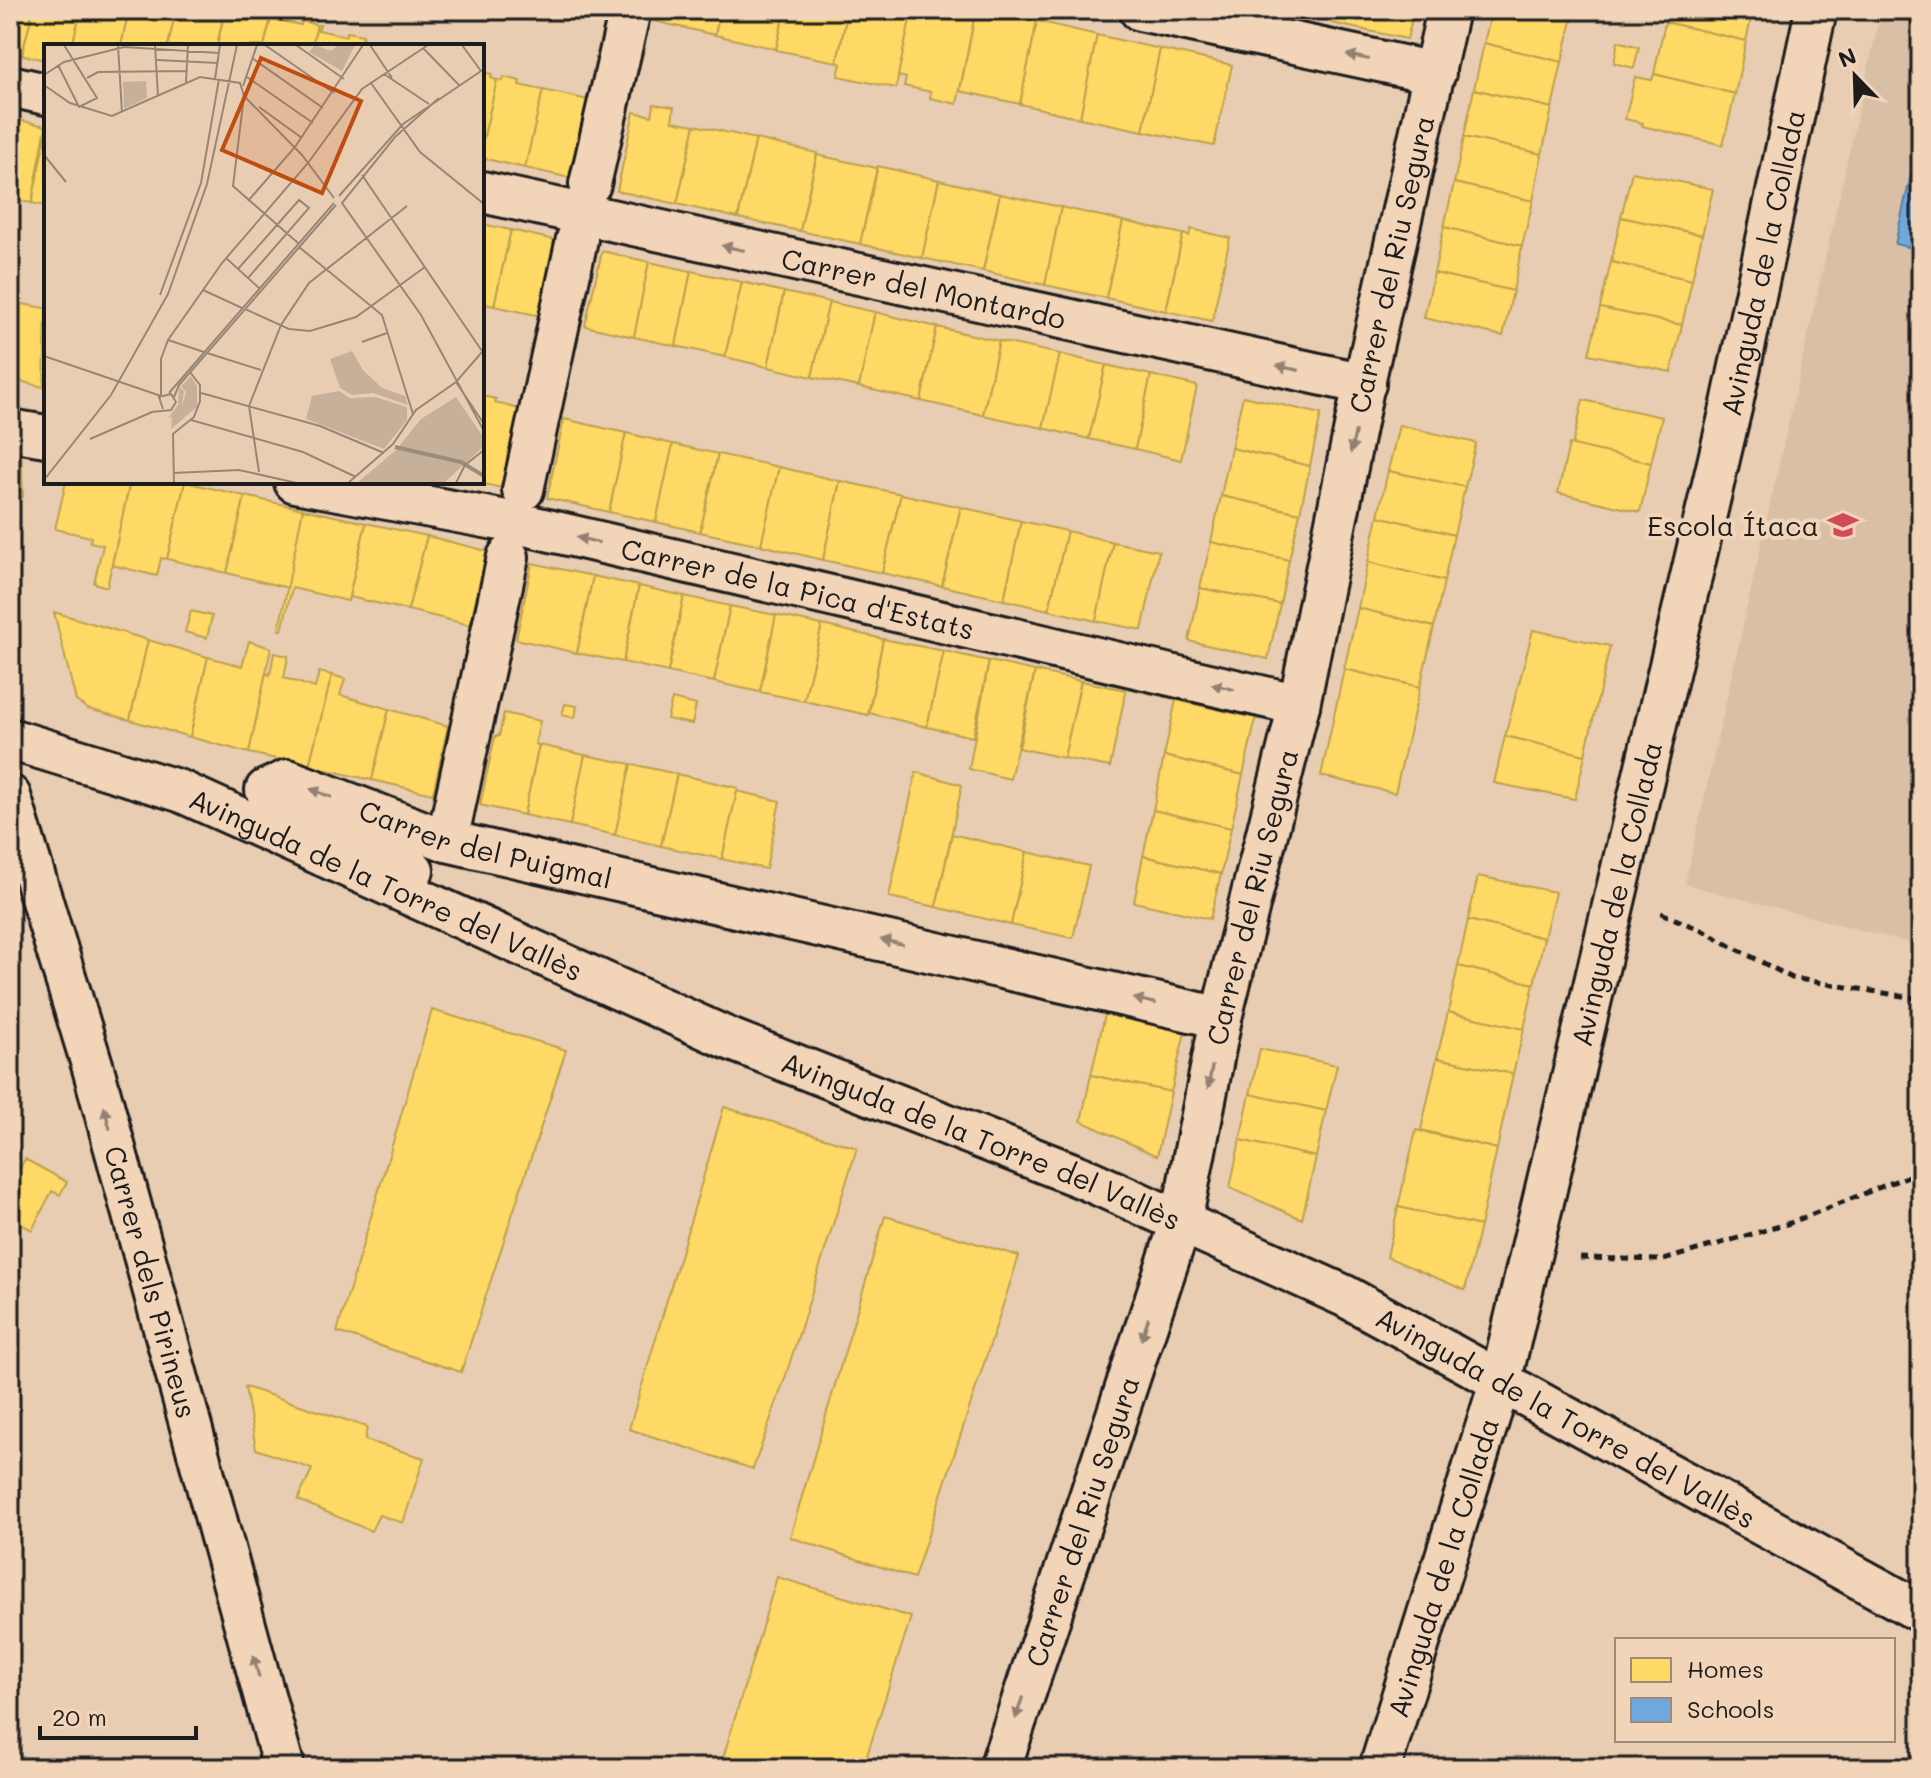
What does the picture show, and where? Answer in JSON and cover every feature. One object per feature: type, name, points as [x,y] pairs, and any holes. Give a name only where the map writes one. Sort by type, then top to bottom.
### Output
[{"type":"street","points":[[590,184],[630,10]]},
{"type":"street","points":[[1140,10],[1435,73]]},
{"type":"street","name":"Carrer del Riu Segura","points":[[1000,1768],[1181,1222],[1221,1018],[1299,705],[1365,384],[1448,10]]},
{"type":"street","name":"Avinguda de la Collada","points":[[1380,1768],[1500,1383],[1732,404],[1816,10]]},
{"type":"street","points":[[10,86],[44,94]]},
{"type":"street","name":"Carrer del Montardo","points":[[484,192],[1365,384]]},
{"type":"street","points":[[523,490],[577,239]]},
{"type":"street","points":[[10,430],[44,436]]},
{"type":"street","name":"Carrer de la Pica d'Estats","points":[[306,484],[517,523],[1299,705]]},
{"type":"street","points":[[447,841],[508,557]]},
{"type":"street","name":"Avinguda de la Torre del Vallès","points":[[10,739],[180,791],[727,1038],[1088,1180],[1345,1296],[1921,1612]]},
{"type":"street","name":"Carrer del Puigmal","points":[[727,1038],[266,790],[288,780],[447,841],[1221,1018]]},
{"type":"street","name":"Carrer dels Pirineus","points":[[10,796],[93,1068],[284,1768]]},
{"type":"path","points":[[1661,913],[1701,930],[1792,978],[1921,999]]},
{"type":"path","points":[[1580,1258],[1663,1260],[1790,1223],[1921,1171]]},
{"type":"shaded area","name":"Escola Ítaca","points":[[1881,10],[1921,10],[1921,946],[1685,884]]},
{"type":"building: Homes","points":[[10,10],[33,10],[22,55],[10,52]]},
{"type":"building: Homes","points":[[33,10],[81,10],[72,44],[44,44],[44,60],[22,55]]},
{"type":"building: Homes","points":[[81,10],[129,10],[121,44],[72,44]]},
{"type":"building: Homes","points":[[129,10],[176,10],[168,44],[121,44]]},
{"type":"building: Homes","points":[[176,10],[206,10],[205,13],[223,18],[217,44],[168,44]]},
{"type":"building: Homes","points":[[225,10],[254,15],[255,11],[272,14],[264,44],[217,44]]},
{"type":"building: Homes","points":[[657,10],[721,10],[715,35],[654,21]]},
{"type":"building: Homes","points":[[720,10],[785,10],[776,49],[715,35]]},
{"type":"building: Homes","points":[[785,10],[848,10],[837,62],[776,50]]},
{"type":"building: Homes","points":[[848,10],[912,10],[896,88],[838,76],[841,64],[837,62]]},
{"type":"building: Homes","points":[[912,10],[976,10],[957,104],[930,98],[931,92],[904,86],[906,78],[898,76]]},
{"type":"building: Homes","points":[[976,10],[1037,21],[1020,104],[960,91]]},
{"type":"building: Homes","points":[[1334,10],[1414,10],[1407,39],[1331,23]]},
{"type":"building: Homes","points":[[1492,10],[1545,10],[1573,16],[1562,62],[1484,43]]},
{"type":"building: Homes","points":[[1668,10],[1753,10],[1746,41],[1665,22]]},
{"type":"building: Homes","points":[[271,19],[317,25],[312,44],[265,44]]},
{"type":"building: Homes","points":[[1037,21],[1097,35],[1080,118],[1020,104]]},
{"type":"building: Homes","points":[[1665,22],[1746,41],[1735,94],[1654,74]]},
{"type":"building: Homes","points":[[317,25],[320,25],[318,30],[346,36],[347,32],[363,35],[361,44],[312,44]]},
{"type":"building: Homes","points":[[1097,35],[1160,49],[1143,131],[1080,118]]},
{"type":"building: Homes","points":[[1618,41],[1639,47],[1634,68],[1614,63]]},
{"type":"building: Homes","points":[[1484,43],[1562,62],[1552,108],[1474,89]]},
{"type":"building: Homes","points":[[1160,49],[1232,65],[1214,146],[1143,131]]},
{"type":"building: Homes","points":[[484,72],[492,74],[491,78],[497,80],[484,136]]},
{"type":"building: Homes","points":[[1654,74],[1735,94],[1723,145],[1642,126],[1643,123],[1625,119],[1635,77],[1652,80]]},
{"type":"building: Homes","points":[[504,77],[520,81],[519,85],[543,90],[525,168],[484,158],[484,136],[497,80],[503,81]]},
{"type":"building: Homes","points":[[1474,89],[1552,108],[1542,154],[1464,137]]},
{"type":"building: Homes","points":[[543,90],[588,100],[571,178],[525,168]]},
{"type":"building: Homes","points":[[654,104],[674,107],[672,121],[695,125],[677,204],[617,191],[634,112],[652,116]]},
{"type":"building: Homes","points":[[10,118],[44,126],[44,137],[32,203],[10,199]]},
{"type":"building: Homes","points":[[695,125],[756,139],[738,218],[677,204]]},
{"type":"building: Homes","points":[[1464,137],[1542,154],[1533,201],[1454,183]]},
{"type":"building: Homes","points":[[756,139],[817,153],[800,231],[738,218]]},
{"type":"building: Homes","points":[[44,142],[44,206],[32,203]]},
{"type":"building: Homes","points":[[817,155],[877,168],[860,244],[800,231]]},
{"type":"building: Homes","points":[[878,166],[939,180],[922,258],[860,244]]},
{"type":"building: Homes","points":[[1632,172],[1713,189],[1702,235],[1621,217]]},
{"type":"building: Homes","points":[[939,180],[1000,194],[983,271],[922,258]]},
{"type":"building: Homes","points":[[1454,183],[1533,201],[1522,246],[1444,227]]},
{"type":"building: Homes","points":[[1000,194],[1061,207],[1045,285],[983,271]]},
{"type":"building: Homes","points":[[1061,207],[1123,221],[1106,298],[1045,285]]},
{"type":"building: Homes","points":[[1621,217],[1702,235],[1692,280],[1611,262]]},
{"type":"building: Homes","points":[[1123,221],[1183,234],[1166,311],[1106,298]]},
{"type":"building: Homes","points":[[484,224],[511,230],[494,306],[484,304]]},
{"type":"building: Homes","points":[[1444,227],[1522,246],[1513,291],[1434,273]]},
{"type":"building: Homes","points":[[1191,229],[1230,238],[1212,321],[1166,311],[1183,234],[1189,236]]},
{"type":"building: Homes","points":[[511,230],[558,241],[541,316],[494,306]]},
{"type":"building: Homes","points":[[602,251],[649,262],[634,337],[585,326]]},
{"type":"building: Homes","points":[[649,262],[691,271],[676,346],[634,337]]},
{"type":"building: Homes","points":[[1611,262],[1692,280],[1682,325],[1600,308]]},
{"type":"building: Homes","points":[[691,271],[742,282],[725,357],[676,346]]},
{"type":"building: Homes","points":[[1434,273],[1513,291],[1503,336],[1424,318]]},
{"type":"building: Homes","points":[[742,282],[784,292],[768,367],[725,357]]},
{"type":"building: Homes","points":[[784,292],[829,302],[812,377],[768,367]]},
{"type":"building: Homes","points":[[10,302],[44,308],[44,387],[10,379]]},
{"type":"building: Homes","points":[[829,302],[875,312],[859,387],[812,377]]},
{"type":"building: Homes","points":[[1600,308],[1682,325],[1671,372],[1589,354]]},
{"type":"building: Homes","points":[[875,312],[937,327],[921,401],[859,387]]},
{"type":"building: Homes","points":[[937,327],[999,341],[983,415],[921,401]]},
{"type":"building: Homes","points":[[999,341],[1060,354],[1043,428],[983,415]]},
{"type":"building: Homes","points":[[1060,354],[1106,365],[1089,439],[1043,428]]},
{"type":"building: Homes","points":[[1106,365],[1151,375],[1135,449],[1089,439]]},
{"type":"building: Homes","points":[[1151,375],[1197,386],[1181,460],[1135,449]]},
{"type":"building: Homes","points":[[484,396],[496,399],[495,403],[520,409],[502,488],[484,484]]},
{"type":"building: Homes","points":[[1243,396],[1321,414],[1310,466],[1231,448]]},
{"type":"building: Homes","points":[[1583,400],[1662,417],[1651,463],[1572,446]]},
{"type":"building: Homes","points":[[564,419],[626,433],[609,512],[547,498]]},
{"type":"building: Homes","points":[[1399,425],[1476,443],[1465,487],[1388,471]]},
{"type":"building: Homes","points":[[626,433],[673,444],[656,522],[609,512]]},
{"type":"building: Homes","points":[[673,444],[718,454],[700,532],[656,522]]},
{"type":"building: Homes","points":[[1569,444],[1651,463],[1640,512],[1558,493]]},
{"type":"building: Homes","points":[[21,445],[23,497],[10,498],[10,446]]},
{"type":"building: Homes","points":[[1231,448],[1310,466],[1300,513],[1221,496]]},
{"type":"building: Homes","points":[[718,454],[779,467],[761,545],[700,532]]},
{"type":"building: Homes","points":[[779,467],[840,481],[823,560],[761,545]]},
{"type":"building: Homes","points":[[1388,471],[1465,487],[1454,535],[1378,516]]},
{"type":"building: Homes","points":[[840,481],[901,494],[882,573],[823,560]]},
{"type":"building: Homes","points":[[66,484],[130,484],[107,587],[94,583],[103,545],[90,542],[91,537],[55,529]]},
{"type":"building: Homes","points":[[130,484],[185,484],[167,559],[161,558],[157,576],[112,565]]},
{"type":"building: Homes","points":[[185,484],[245,496],[227,573],[167,559]]},
{"type":"building: Homes","points":[[901,494],[961,507],[942,586],[882,573]]},
{"type":"building: Homes","points":[[245,496],[303,509],[288,588],[227,573]]},
{"type":"building: Homes","points":[[1221,496],[1300,513],[1289,560],[1211,542]]},
{"type":"building: Homes","points":[[961,507],[1021,521],[1004,600],[942,586]]},
{"type":"building: Homes","points":[[303,509],[366,523],[348,601],[292,588],[282,630],[279,630]]},
{"type":"building: Homes","points":[[1378,516],[1454,535],[1444,581],[1368,562]]},
{"type":"building: Homes","points":[[1021,521],[1067,531],[1049,610],[1004,600]]},
{"type":"building: Homes","points":[[366,523],[427,536],[408,610],[349,597]]},
{"type":"building: Homes","points":[[1067,531],[1113,542],[1096,621],[1049,610]]},
{"type":"building: Homes","points":[[427,536],[487,551],[470,625],[408,610]]},
{"type":"building: Homes","points":[[1113,542],[1159,551],[1142,630],[1096,621]]},
{"type":"building: Homes","points":[[1211,542],[1289,560],[1280,604],[1200,588]]},
{"type":"building: Homes","points":[[1368,562],[1444,581],[1434,627],[1358,608]]},
{"type":"building: Homes","points":[[532,563],[593,576],[577,653],[516,639]]},
{"type":"building: Homes","points":[[593,576],[639,586],[623,662],[577,653]]},
{"type":"building: Homes","points":[[639,586],[684,596],[668,672],[623,662]]},
{"type":"building: Homes","points":[[1200,588],[1280,604],[1268,659],[1189,641]]},
{"type":"building: Homes","points":[[684,596],[730,606],[714,682],[668,672]]},
{"type":"building: Homes","points":[[730,606],[776,615],[760,692],[714,682]]},
{"type":"building: Homes","points":[[1358,608],[1434,627],[1420,687],[1344,669]]},
{"type":"building: Homes","points":[[191,611],[212,616],[207,638],[185,632]]},
{"type":"building: Homes","points":[[54,612],[148,640],[130,720],[88,709],[76,701]]},
{"type":"building: Homes","points":[[776,615],[822,625],[804,701],[760,692]]},
{"type":"building: Homes","points":[[822,625],[883,639],[868,715],[804,701]]},
{"type":"building: Homes","points":[[1533,630],[1610,646],[1585,755],[1505,736]]},
{"type":"building: Homes","points":[[883,639],[944,651],[927,727],[869,713]]},
{"type":"building: Homes","points":[[148,640],[208,657],[190,737],[130,720]]},
{"type":"building: Homes","points":[[249,641],[271,648],[249,753],[190,737],[208,657],[242,666]]},
{"type":"building: Homes","points":[[944,651],[989,661],[973,737],[927,727]]},
{"type":"building: Homes","points":[[274,653],[288,656],[284,678],[315,688],[319,672],[332,675],[309,766],[249,753],[266,673],[270,675]]},
{"type":"building: Homes","points":[[989,661],[1035,671],[1010,779],[969,769]]},
{"type":"building: Homes","points":[[1344,669],[1420,687],[1395,793],[1321,776]]},
{"type":"building: Homes","points":[[1035,671],[1081,681],[1064,758],[1019,748]]},
{"type":"building: Homes","points":[[332,675],[345,679],[340,695],[389,709],[372,780],[309,766]]},
{"type":"building: Homes","points":[[1081,681],[1126,690],[1110,767],[1064,758]]},
{"type":"building: Homes","points":[[672,699],[696,705],[692,724],[667,719]]},
{"type":"building: Homes","points":[[1176,700],[1256,718],[1243,775],[1164,756]]},
{"type":"building: Homes","points":[[565,704],[577,706],[575,718],[562,715]]},
{"type":"building: Homes","points":[[389,709],[448,726],[433,794],[372,780]]},
{"type":"building: Homes","points":[[504,713],[540,721],[535,744],[539,745],[524,815],[480,805],[495,736],[499,736]]},
{"type":"building: Homes","points":[[1505,736],[1585,755],[1575,799],[1494,783]]},
{"type":"building: Homes","points":[[539,745],[585,755],[570,825],[524,815]]},
{"type":"building: Homes","points":[[585,755],[631,764],[615,835],[570,825]]},
{"type":"building: Homes","points":[[1164,756],[1243,775],[1231,828],[1153,810]]},
{"type":"building: Homes","points":[[631,764],[677,774],[661,846],[615,835]]},
{"type":"building: Homes","points":[[916,772],[962,785],[936,907],[889,897]]},
{"type":"building: Homes","points":[[677,774],[738,788],[722,859],[661,846]]},
{"type":"building: Homes","points":[[737,791],[780,801],[766,869],[722,859]]},
{"type":"building: Homes","points":[[1153,810],[1231,828],[1221,874],[1143,856]]},
{"type":"building: Homes","points":[[952,834],[1027,852],[1011,925],[936,907]]},
{"type":"building: Homes","points":[[1027,852],[1089,866],[1073,938],[1011,925]]},
{"type":"building: Homes","points":[[1143,856],[1221,874],[1210,919],[1134,902]]},
{"type":"building: Homes","points":[[1478,876],[1555,892],[1544,938],[1468,920]]},
{"type":"building: Homes","points":[[1468,920],[1544,938],[1534,984],[1458,966]]},
{"type":"building: Homes","points":[[1458,966],[1534,984],[1524,1029],[1448,1012]]},
{"type":"building: Homes","points":[[432,1010],[566,1050],[461,1372],[337,1332]]},
{"type":"building: Homes","points":[[1106,1010],[1186,1028],[1171,1092],[1091,1075]]},
{"type":"building: Homes","points":[[1448,1012],[1524,1029],[1513,1074],[1437,1058]]},
{"type":"building: Homes","points":[[1260,1049],[1337,1065],[1326,1111],[1250,1094]]},
{"type":"building: Homes","points":[[1437,1058],[1513,1074],[1497,1149],[1421,1130]]},
{"type":"building: Homes","points":[[1091,1075],[1171,1092],[1157,1156],[1081,1121]]},
{"type":"building: Homes","points":[[1250,1094],[1326,1111],[1316,1157],[1240,1140]]},
{"type":"building: Homes","points":[[724,1107],[857,1148],[786,1375],[753,1469],[629,1429]]},
{"type":"building: Homes","points":[[1416,1130],[1497,1149],[1480,1226],[1398,1207]]},
{"type":"building: Homes","points":[[1240,1140],[1316,1157],[1302,1219],[1230,1188]]},
{"type":"building: Homes","points":[[25,1159],[67,1182],[60,1195],[52,1191],[32,1230],[10,1218],[10,1186]]},
{"type":"building: Homes","points":[[1398,1207],[1480,1226],[1465,1290],[1387,1257]]},
{"type":"building: Homes","points":[[885,1216],[1019,1256],[914,1578],[790,1537]]},
{"type":"building: Homes","points":[[245,1387],[367,1427],[365,1440],[424,1458],[403,1523],[379,1515],[371,1531],[298,1500],[312,1469],[256,1449]]},
{"type":"building: Homes","points":[[777,1577],[911,1617],[863,1768],[720,1768]]},
{"type":"building: Schools","points":[[1916,153],[1921,154],[1921,250],[1895,244]]},
{"type":"place","name":"Escola Ítaca","points":[[1843,525]]}]
